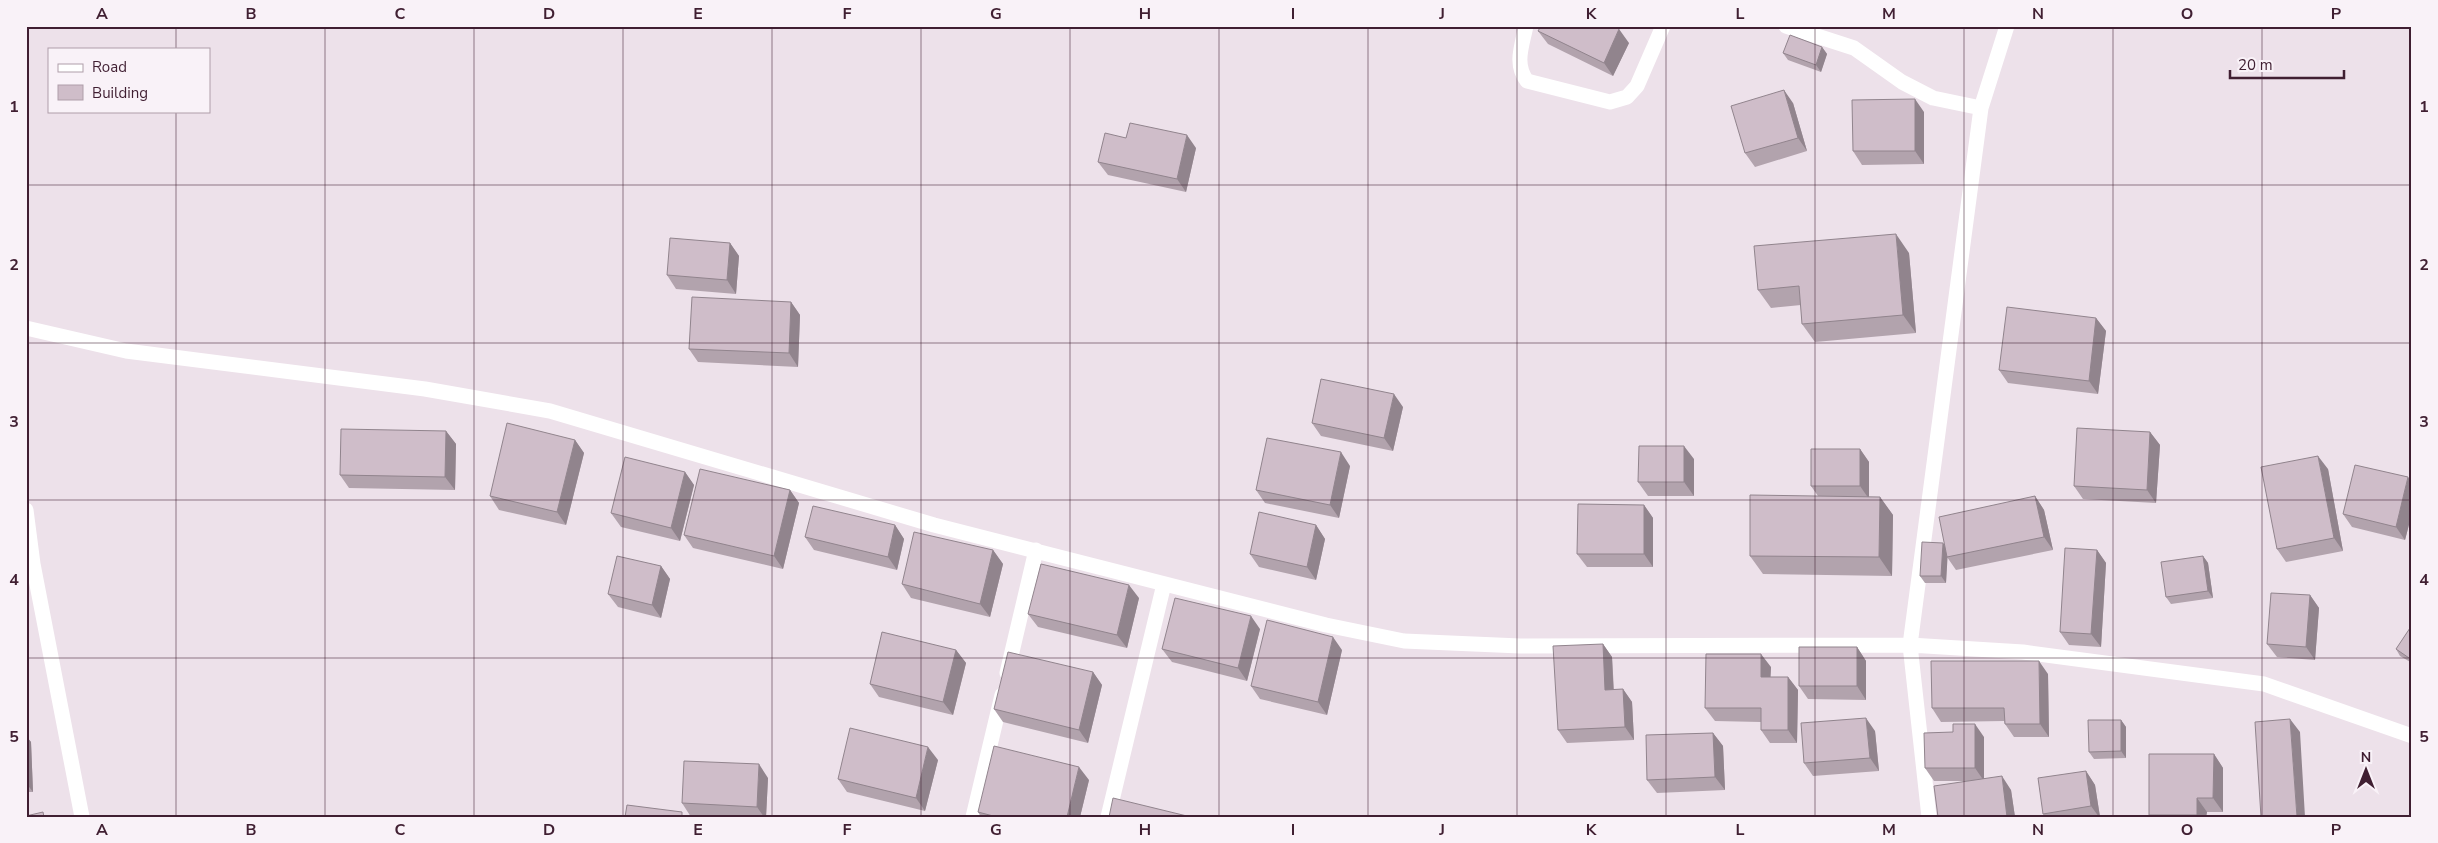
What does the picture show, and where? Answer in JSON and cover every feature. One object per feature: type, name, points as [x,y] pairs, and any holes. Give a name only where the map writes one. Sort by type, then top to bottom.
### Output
[{"type":"street","points":[[1526,26],[1519,60],[1520,72],[1527,81],[1610,102],[1627,97],[1637,86],[1663,26]]},
{"type":"street","points":[[1786,26],[1854,48],[1902,82],[1933,98],[1981,108]]},
{"type":"street","points":[[1929,817],[1910,645],[1981,108],[2007,26]]},
{"type":"street","points":[[26,328],[126,351],[425,389],[550,411],[934,525],[1326,625],[1404,641],[1520,646],[1910,645],[2023,652],[2264,684],[2412,736]]},
{"type":"street","points":[[26,510],[32,564],[82,817]]},
{"type":"street","points":[[973,817],[1036,550]]},
{"type":"street","points":[[1108,817],[1164,584]]},
{"type":"building","points":[[1541,26],[1613,26],[1619,29],[1604,63],[1538,31]]},
{"type":"building","points":[[1790,35],[1822,47],[1816,65],[1783,53]]},
{"type":"building","points":[[1784,90],[1798,138],[1745,153],[1731,106]]},
{"type":"building","points":[[1915,99],[1915,151],[1853,151],[1852,100]]},
{"type":"building","points":[[1130,123],[1187,135],[1177,179],[1098,162],[1105,133],[1126,138]]},
{"type":"building","points":[[1896,234],[1903,315],[1802,324],[1799,286],[1758,290],[1754,246]]},
{"type":"building","points":[[670,238],[730,243],[727,280],[667,275]]},
{"type":"building","points":[[692,297],[791,302],[789,353],[689,349]]},
{"type":"building","points":[[2007,307],[2096,318],[2089,381],[1999,370]]},
{"type":"building","points":[[1321,379],[1394,394],[1384,438],[1312,423]]},
{"type":"building","points":[[507,423],[575,440],[557,512],[490,496]]},
{"type":"building","points":[[2077,428],[2150,432],[2147,490],[2074,486]]},
{"type":"building","points":[[341,429],[446,431],[445,477],[340,475]]},
{"type":"building","points":[[1267,438],[1341,452],[1330,505],[1256,490]]},
{"type":"building","points":[[1639,446],[1684,446],[1684,482],[1638,482]]},
{"type":"building","points":[[1811,449],[1860,449],[1860,486],[1811,486]]},
{"type":"building","points":[[2318,456],[2334,538],[2277,549],[2261,467]]},
{"type":"building","points":[[625,457],[685,472],[671,528],[611,513]]},
{"type":"building","points":[[2355,465],[2408,477],[2396,527],[2343,514]]},
{"type":"building","points":[[700,469],[790,490],[774,556],[684,535]]},
{"type":"building","points":[[1750,495],[1880,497],[1879,557],[1750,556]]},
{"type":"building","points":[[2035,496],[2044,537],[1947,557],[1939,517]]},
{"type":"building","points":[[1578,504],[1644,505],[1644,554],[1577,554]]},
{"type":"building","points":[[813,506],[895,525],[888,557],[805,537]]},
{"type":"building","points":[[1259,512],[1316,525],[1307,567],[1250,554]]},
{"type":"building","points":[[914,532],[993,550],[980,604],[902,584]]},
{"type":"building","points":[[1922,542],[1943,543],[1941,576],[1920,576]]},
{"type":"building","points":[[2065,548],[2097,550],[2091,634],[2060,632]]},
{"type":"building","points":[[617,556],[661,566],[652,605],[608,594]]},
{"type":"building","points":[[2203,556],[2208,591],[2166,597],[2161,562]]},
{"type":"building","points":[[1041,564],[1129,585],[1117,635],[1028,614]]},
{"type":"building","points":[[2271,593],[2310,595],[2306,647],[2267,644]]},
{"type":"building","points":[[1175,598],[1251,616],[1238,668],[1162,649]]},
{"type":"building","points":[[1267,620],[1333,637],[1318,702],[1251,686]]},
{"type":"building","points":[[2410,628],[2412,629],[2412,660],[2396,649]]},
{"type":"building","points":[[882,632],[956,650],[943,702],[870,684]]},
{"type":"building","points":[[1603,644],[1605,690],[1623,689],[1625,727],[1558,730],[1553,646]]},
{"type":"building","points":[[1799,647],[1857,647],[1857,686],[1799,686]]},
{"type":"building","points":[[1008,652],[1093,672],[1079,730],[994,709]]},
{"type":"building","points":[[1706,654],[1761,654],[1761,677],[1788,677],[1788,730],[1761,730],[1761,708],[1705,708]]},
{"type":"building","points":[[1931,661],[2039,661],[2040,724],[2005,724],[2004,708],[1932,708]]},
{"type":"building","points":[[1866,718],[1870,758],[1804,763],[1801,723]]},
{"type":"building","points":[[2290,719],[2297,817],[2261,817],[2255,722]]},
{"type":"building","points":[[2088,720],[2121,720],[2121,751],[2089,752]]},
{"type":"building","points":[[1953,724],[1975,724],[1975,768],[1925,768],[1924,733],[1953,732]]},
{"type":"building","points":[[850,728],[928,747],[916,798],[838,779]]},
{"type":"building","points":[[1713,733],[1715,777],[1647,780],[1646,735]]},
{"type":"building","points":[[994,746],[1079,767],[1067,817],[997,817],[978,812]]},
{"type":"building","points":[[2149,754],[2214,754],[2213,798],[2197,798],[2197,815],[2149,815]]},
{"type":"building","points":[[684,761],[759,764],[757,807],[682,803]]},
{"type":"building","points":[[2086,771],[2091,806],[2043,814],[2038,778]]},
{"type":"building","points":[[2002,776],[2007,817],[1938,817],[1934,786]]},
{"type":"building","points":[[1113,798],[1191,817],[1109,817]]},
{"type":"building","points":[[627,805],[682,812],[682,817],[625,817]]},
{"type":"building","points":[[43,812],[44,817],[26,817],[26,816]]}]
